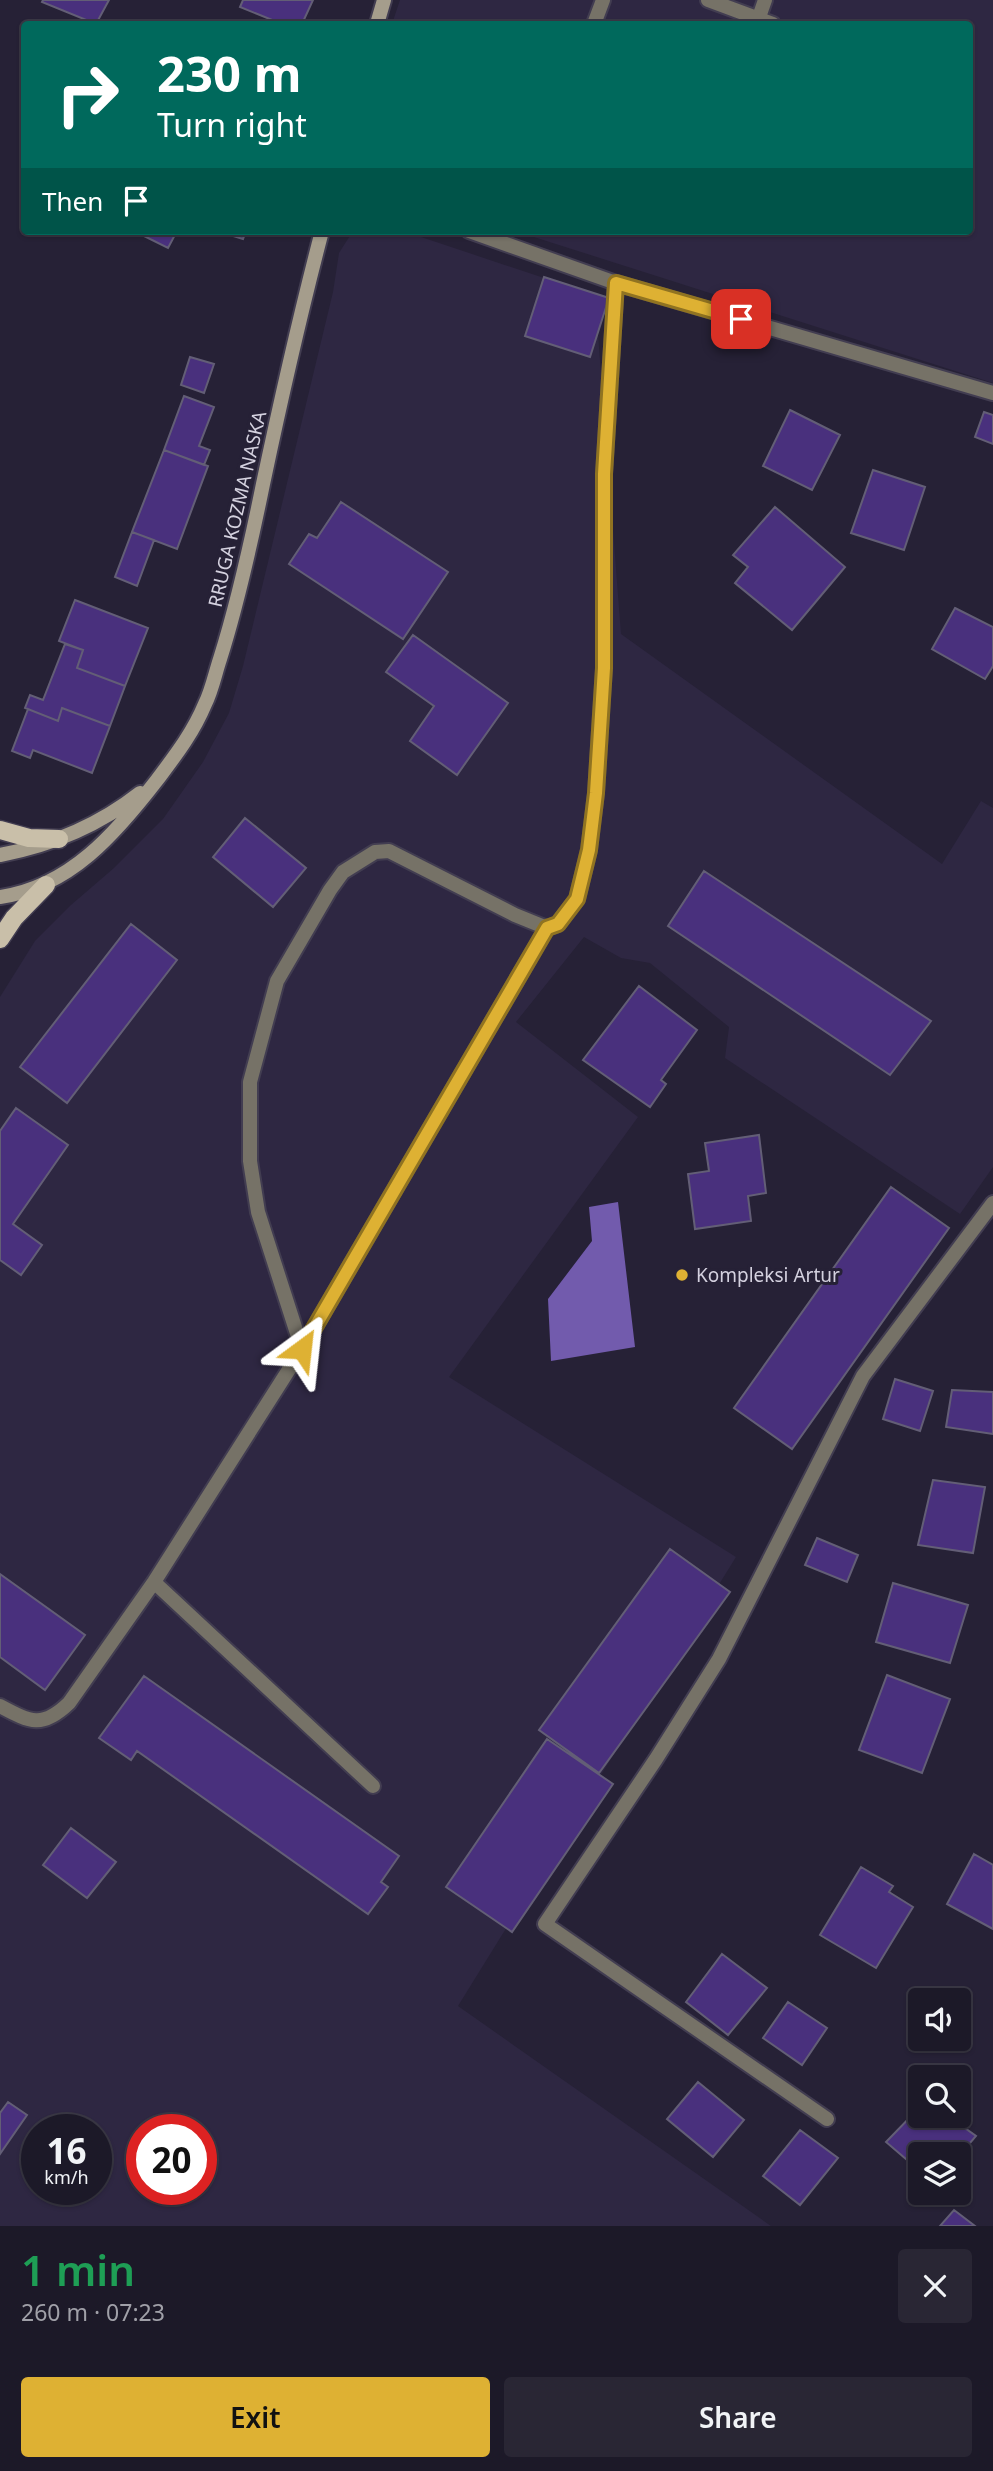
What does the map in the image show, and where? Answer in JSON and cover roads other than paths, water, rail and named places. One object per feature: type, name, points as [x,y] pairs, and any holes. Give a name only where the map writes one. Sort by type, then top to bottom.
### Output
[{"type":"main road","points":[[378,21],[384,0]]},
{"type":"main road","name":"RRUGA KOZMA NASKA","points":[[0,897],[20,894],[46,885],[105,842],[126,820],[192,732],[207,701],[229,632],[289,360],[321,235]]},
{"type":"main road","name":"RRUGA KOZMA NASKA","points":[[0,855],[74,834],[116,812],[155,782]]},
{"type":"main road","points":[[0,830],[29,838],[59,839]]},
{"type":"main road","points":[[0,939],[14,918],[46,885]]},
{"type":"street","points":[[595,21],[603,0]]},
{"type":"street","points":[[708,0],[762,21]]},
{"type":"street","points":[[758,20],[765,0]]},
{"type":"street","points":[[480,235],[616,283],[993,393]]},
{"type":"street","points":[[0,1706],[28,1721],[39,1722],[57,1715],[69,1703],[154,1582],[302,1349],[547,928],[558,924],[577,899],[589,850],[596,793],[604,668],[604,474],[616,283]]},
{"type":"street","points":[[302,1349],[258,1212],[250,1161],[250,1082],[277,981],[323,901],[343,872],[375,852],[389,851],[515,915],[547,928]]},
{"type":"street","points":[[827,2119],[545,1924],[656,1759],[719,1659],[863,1376],[993,1203]]},
{"type":"street","points":[[154,1582],[373,1786]]},
{"type":"place","name":"Kompleksi Artur","points":[[682,1275]]}]
